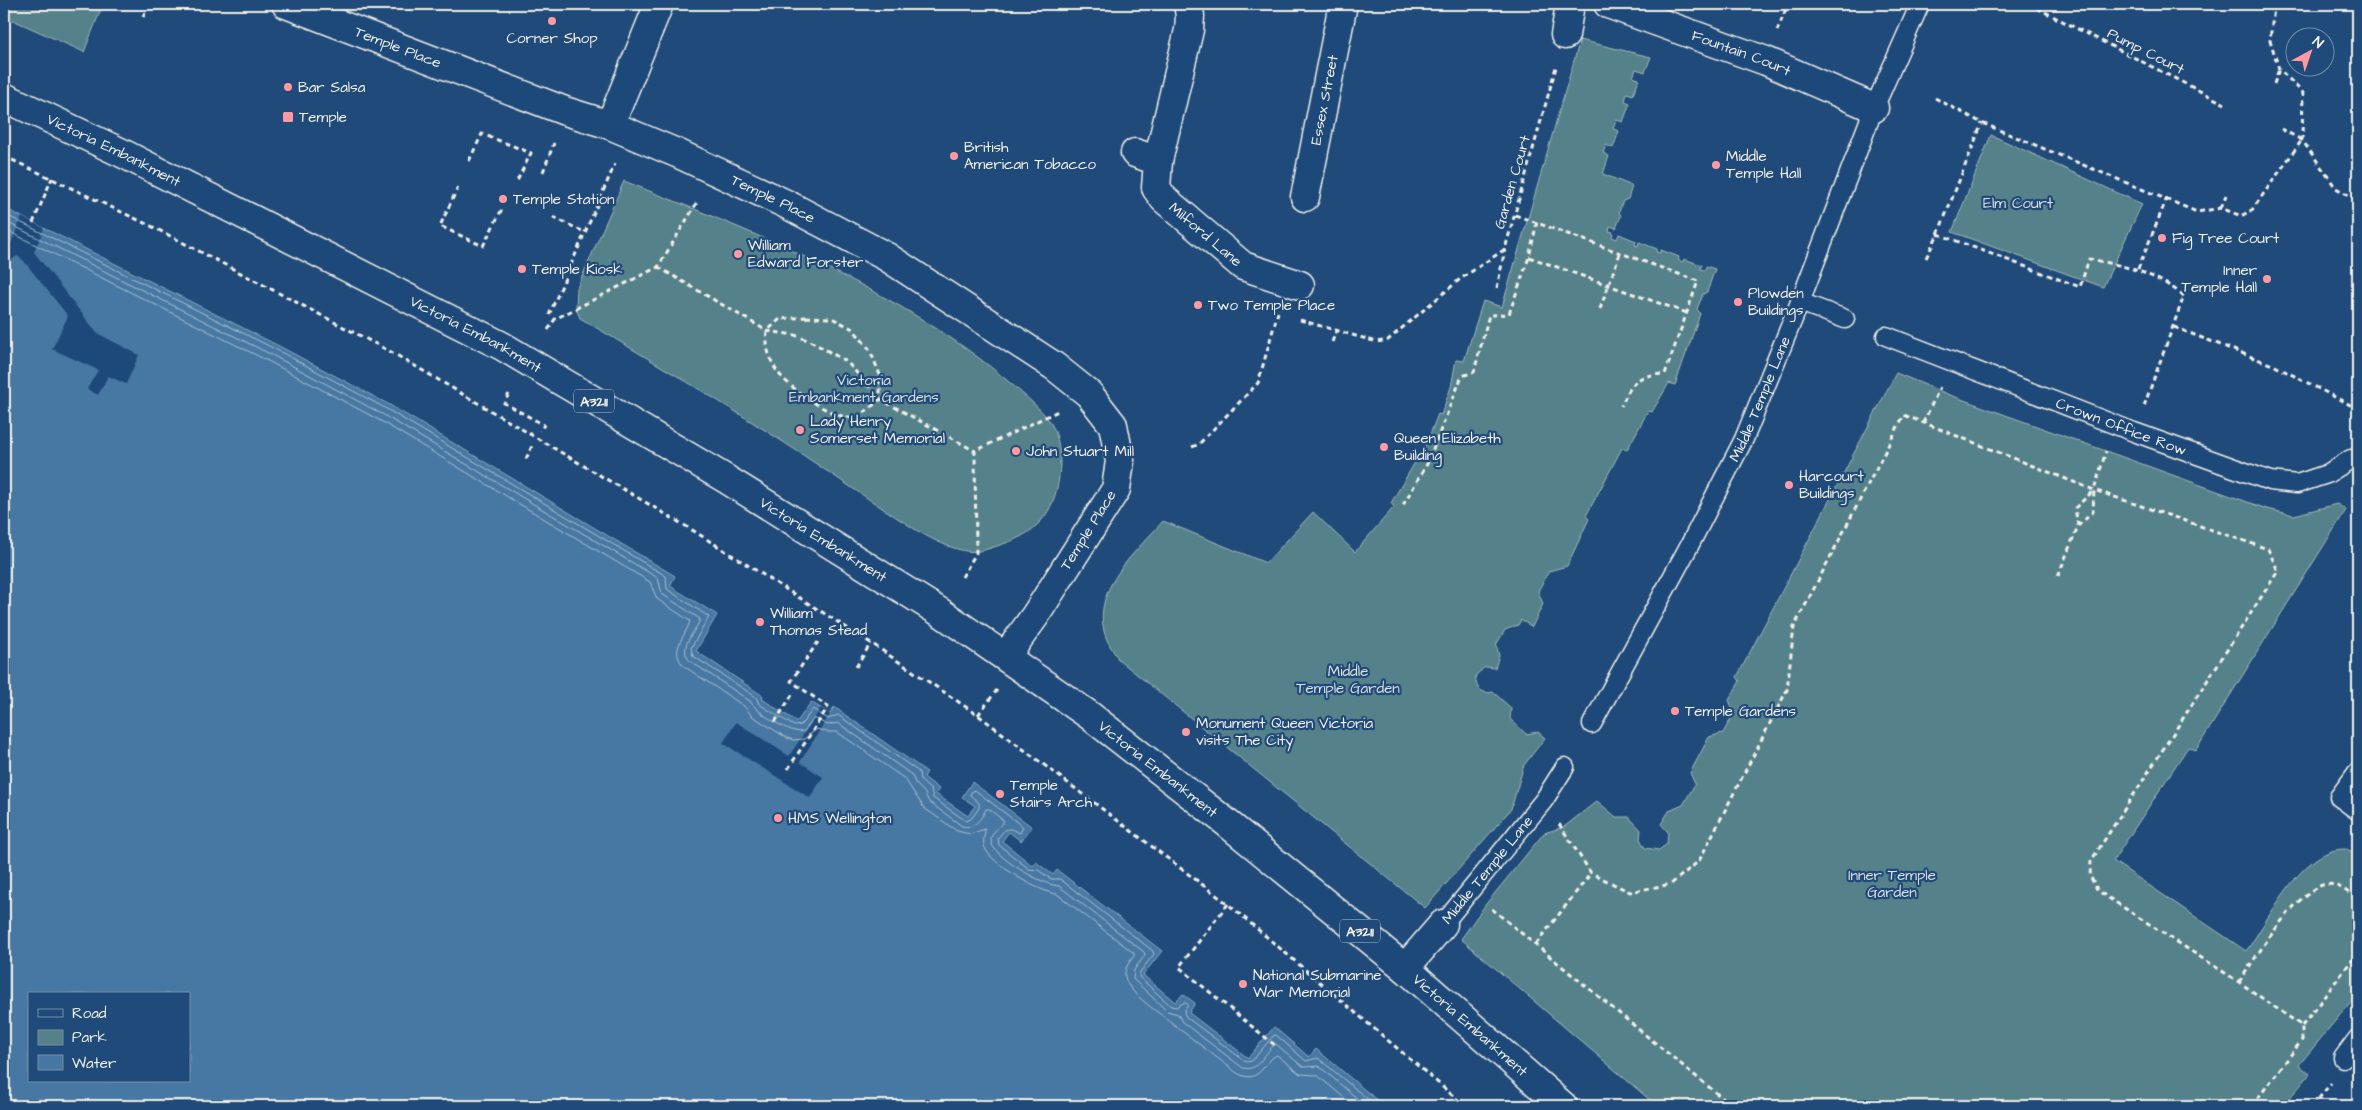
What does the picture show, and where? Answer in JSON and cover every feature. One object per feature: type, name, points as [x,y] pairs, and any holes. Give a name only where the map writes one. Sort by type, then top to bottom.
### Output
[{"type":"street","name":"Temple Place","points":[[286,4],[547,105],[610,125],[679,154],[786,204],[887,257],[1054,366],[1089,394],[1113,426],[1120,461],[1116,489],[1035,616],[1006,656]]},
{"type":"street","points":[[610,125],[659,4]]},
{"type":"street","name":"Milford Lane","points":[[1188,4],[1190,16],[1189,30],[1146,157],[1156,188],[1164,199],[1243,266],[1293,284]]},
{"type":"street","name":"Essex Street","points":[[1305,198],[1343,4]]},
{"type":"street","points":[[1565,35],[1570,4]]},
{"type":"street","name":"Fountain Court","points":[[1608,4],[1766,61],[1874,108]]},
{"type":"street","name":"Victoria Embankment","points":[[4,97],[131,157],[502,346],[847,553],[1006,656],[1089,715],[1222,819],[1405,968],[1563,1106]]},
{"type":"street","name":"Middle Temple Lane","points":[[1405,968],[1443,924]]},
{"type":"lane","name":"Middle Temple Lane","points":[[1592,724],[1688,548],[1744,439],[1800,302],[1874,108],[1920,4]]},
{"type":"lane","points":[[1800,302],[1845,319]]},
{"type":"lane","name":"Crown Office Row","points":[[1886,336],[2134,432],[2270,481],[2297,484],[2327,474],[2351,459],[2358,459]]},
{"type":"lane","name":"Middle Temple Lane","points":[[1443,924],[1544,800],[1565,767]]},
{"type":"lane","points":[[2358,771],[2339,797],[2358,811]]},
{"type":"lane","points":[[2343,1058],[2358,1038]]},
{"type":"path","points":[[144,18],[149,4]]},
{"type":"path","name":"Pump Court","points":[[2029,4],[2225,104]]},
{"type":"path","points":[[1935,98],[1982,123],[2197,212],[2221,208],[2241,216],[2252,210],[2302,140],[2303,93],[2279,69],[2270,40],[2274,8],[2272,4]]},
{"type":"path","name":"Garden Court","points":[[1294,318],[1377,342],[1388,340],[1459,280],[1505,249],[1556,68]]},
{"type":"path","points":[[2274,84],[2279,69]]},
{"type":"path","points":[[1926,258],[1938,234],[1982,123]]},
{"type":"path","points":[[2281,129],[2302,140],[2336,188],[2358,200]]},
{"type":"path","points":[[470,161],[482,134],[531,152],[516,183]]},
{"type":"path","points":[[543,172],[553,150]]},
{"type":"path","points":[[4,156],[155,228],[393,353],[689,528],[871,643],[978,715],[1228,904],[1465,1106]]},
{"type":"path","points":[[548,315],[615,164]]},
{"type":"path","points":[[33,223],[52,178]]},
{"type":"path","points":[[458,187],[440,226],[484,246],[502,209]]},
{"type":"path","points":[[2221,208],[2226,195]]},
{"type":"path","points":[[2138,269],[2167,198]]},
{"type":"path","points":[[548,330],[554,319],[658,267],[698,201]]},
{"type":"path","points":[[1515,215],[1698,281],[1666,374],[1648,375],[1632,384],[1622,406]]},
{"type":"path","points":[[553,217],[584,232]]},
{"type":"path","points":[[1403,505],[1427,464],[1462,376],[1474,372],[1488,315],[1509,314],[1529,257],[1537,222]]},
{"type":"path","points":[[1938,234],[2080,287],[2088,259],[2138,269],[2169,284],[2184,296],[2134,432]]},
{"type":"path","points":[[1497,288],[1505,249]]},
{"type":"path","points":[[1600,309],[1620,253]]},
{"type":"path","points":[[1529,257],[1687,313]]},
{"type":"path","points":[[658,267],[767,331],[794,335],[847,362],[880,399],[975,451]]},
{"type":"path","points":[[1192,447],[1199,444],[1258,383],[1278,314],[1293,284]]},
{"type":"path","points":[[1278,314],[1286,316]]},
{"type":"path","points":[[806,317],[832,318],[853,329],[870,350],[880,375],[880,399],[870,410],[849,418],[829,412],[796,390],[775,370],[766,348],[767,331],[780,319],[806,317]]},
{"type":"path","points":[[2174,327],[2275,366],[2358,410]]},
{"type":"path","points":[[1332,342],[1336,329]]},
{"type":"path","points":[[1923,423],[1950,361]]},
{"type":"path","points":[[509,394],[504,403],[544,425],[540,432]]},
{"type":"path","points":[[975,451],[1058,411]]},
{"type":"path","points":[[1544,800],[1591,873],[1630,892],[1671,884],[1699,861],[1787,690],[1794,627],[1904,416],[2094,490],[2268,550],[2278,571],[2091,861],[2090,876],[2098,891],[2239,982],[2302,1026]]},
{"type":"path","points":[[2058,576],[2078,526],[2093,512],[2094,490],[2106,451],[2117,425]]},
{"type":"path","points":[[526,459],[532,446]]},
{"type":"path","points":[[962,577],[976,553],[975,451]]},
{"type":"path","points":[[2078,526],[2075,508],[2094,490]]},
{"type":"path","points":[[788,769],[828,707],[791,681],[818,642]]},
{"type":"path","points":[[856,667],[871,643]]},
{"type":"path","points":[[978,715],[997,690]]},
{"type":"path","points":[[775,722],[792,695]]},
{"type":"path","points":[[1536,944],[1591,873]]},
{"type":"path","points":[[2239,982],[2290,910],[2307,892],[2325,884],[2338,886],[2358,899]]},
{"type":"path","points":[[1228,904],[1179,967],[1276,1046]]},
{"type":"path","points":[[1486,904],[1732,1106]]},
{"type":"path","points":[[2252,1106],[2302,1040],[2302,1026],[2358,952]]},
{"type":"green space","points":[[4,4],[103,4],[84,52],[4,16]]},
{"type":"green space","name":"Middle Temple Garden","points":[[1580,40],[1651,57],[1645,72],[1636,69],[1633,77],[1639,79],[1633,95],[1627,93],[1625,101],[1630,103],[1623,122],[1616,120],[1613,129],[1619,131],[1613,148],[1606,145],[1603,153],[1609,156],[1603,174],[1632,186],[1628,199],[1623,201],[1619,212],[1621,216],[1616,228],[1610,226],[1609,231],[1613,232],[1612,237],[1617,239],[1619,234],[1636,241],[1635,245],[1638,246],[1639,242],[1657,249],[1656,252],[1660,253],[1661,250],[1679,257],[1678,260],[1683,262],[1684,259],[1702,265],[1700,269],[1705,270],[1706,266],[1715,269],[1707,292],[1703,294],[1697,309],[1700,314],[1675,385],[1669,383],[1652,412],[1648,411],[1627,450],[1622,448],[1586,516],[1589,519],[1567,566],[1549,571],[1538,591],[1543,604],[1532,627],[1521,620],[1518,625],[1505,630],[1496,645],[1499,655],[1495,668],[1485,667],[1476,675],[1476,683],[1480,689],[1489,693],[1493,692],[1511,708],[1510,719],[1526,734],[1538,732],[1545,738],[1524,765],[1511,809],[1425,908],[1118,659],[1104,631],[1102,615],[1105,599],[1120,571],[1130,557],[1163,521],[1266,563],[1313,512],[1355,552],[1394,507],[1391,503],[1427,442],[1438,414],[1441,415],[1451,387],[1456,360],[1464,361],[1483,301],[1502,307]]},
{"type":"green space","name":"Elm Court","points":[[1991,135],[2142,204],[2103,287],[1952,232]]},
{"type":"green space","name":"Victoria Embankment Gardens","points":[[624,181],[777,244],[879,294],[927,322],[973,353],[1015,387],[1047,417],[1054,429],[1057,440],[1060,464],[1057,489],[1048,512],[1041,521],[1019,538],[982,551],[964,551],[948,546],[921,533],[741,415],[580,318],[576,308],[577,288]]},
{"type":"green space","name":"Inner Temple Garden","points":[[1896,373],[1950,395],[2267,509],[2294,515],[2337,504],[2346,510],[2196,750],[2188,747],[2113,861],[2246,951],[2288,888],[2300,873],[2314,861],[2328,852],[2344,849],[2358,855],[2358,993],[2299,1065],[2310,1074],[2283,1106],[1657,1106],[1461,939],[1486,904],[1544,833],[1564,827],[1597,801],[1616,817],[1629,817],[1641,830],[1640,839],[1645,848],[1659,850],[1667,844],[1668,832],[1661,824],[1669,811],[1683,805],[1695,784],[1690,773],[1709,737],[1723,733],[1734,713],[1729,700],[1740,681],[1737,677]]},
{"type":"water","points":[[4,208],[279,346],[388,404],[675,576],[670,586],[717,615],[696,651],[763,696],[762,699],[797,722],[811,702],[830,714],[834,707],[927,772],[924,777],[939,789],[936,794],[968,816],[975,806],[962,797],[972,782],[1032,827],[1021,841],[1009,832],[1002,841],[1033,866],[1036,862],[1053,875],[1057,870],[1162,951],[1143,975],[1175,1002],[1183,994],[1195,1003],[1189,1013],[1248,1058],[1274,1027],[1309,1057],[1316,1049],[1384,1106],[4,1106]]},
{"type":"pier","points":[[22,217],[44,228],[34,252],[97,333],[139,355],[126,384],[108,376],[98,395],[87,389],[98,370],[52,349],[68,316],[23,260],[17,256],[4,265],[4,252],[9,248]]},
{"type":"pier","points":[[821,708],[830,714],[800,762],[823,777],[810,798],[723,743],[736,722],[789,756]]},
{"type":"place","name":"Corner Shop","points":[[552,21]]},
{"type":"place","name":"Bar Salsa","points":[[288,87]]},
{"type":"place","name":"Temple","points":[[288,117]]},
{"type":"place","name":"British American Tobacco","points":[[954,156]]},
{"type":"place","name":"Middle Temple Hall","points":[[1716,165]]},
{"type":"place","name":"Temple Station","points":[[503,199]]},
{"type":"place","name":"Fig Tree Court","points":[[2162,238]]},
{"type":"place","name":"William Edward Forster","points":[[738,254]]},
{"type":"place","name":"Temple Kiosk","points":[[522,269]]},
{"type":"place","name":"Inner Temple Hall","points":[[2267,279]]},
{"type":"place","name":"Plowden Buildings","points":[[1738,302]]},
{"type":"place","name":"Two Temple Place","points":[[1198,305]]},
{"type":"place","name":"Lady Henry Somerset Memorial","points":[[800,430]]},
{"type":"place","name":"Queen Elizabeth Building","points":[[1384,447]]},
{"type":"place","name":"John Stuart Mill","points":[[1016,451]]},
{"type":"place","name":"Harcourt Buildings","points":[[1789,485]]},
{"type":"place","name":"William Thomas Stead","points":[[760,622]]},
{"type":"place","name":"Temple Gardens","points":[[1675,711]]},
{"type":"place","name":"Monument Queen Victoria visits The City","points":[[1186,732]]},
{"type":"place","name":"Temple Stairs Arch","points":[[1000,794]]},
{"type":"place","name":"HMS Wellington","points":[[778,818]]},
{"type":"place","name":"National Submarine War Memorial","points":[[1243,984]]}]
